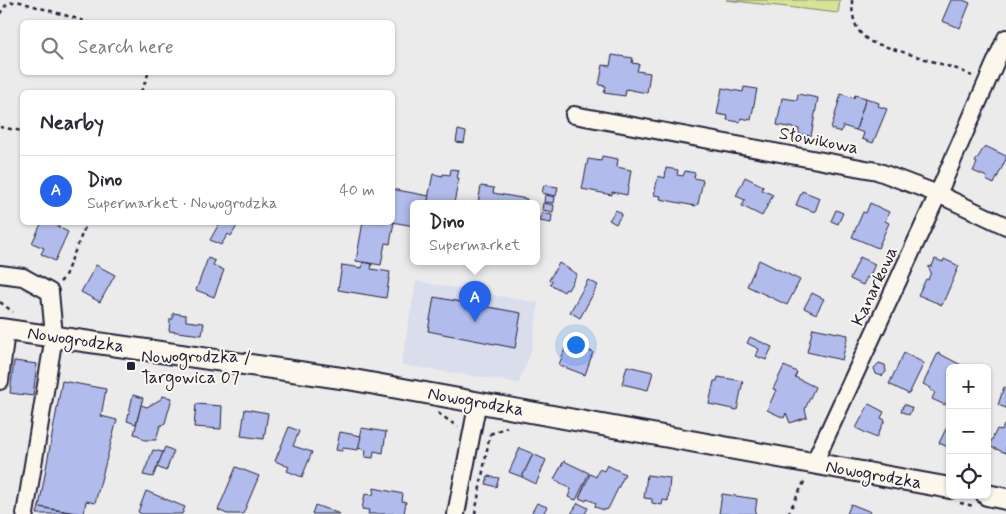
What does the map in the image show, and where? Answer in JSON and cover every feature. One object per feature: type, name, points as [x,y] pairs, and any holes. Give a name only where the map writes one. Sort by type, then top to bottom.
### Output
[{"type":"main road","name":"Nowogrodzka","points":[[6,323],[54,336],[304,371],[946,487]]},
{"type":"main road","points":[[991,496],[1006,498]]},
{"type":"street","points":[[1006,38],[938,194],[1006,226]]},
{"type":"street","name":"Słowikowa","points":[[574,115],[878,171],[938,194]]},
{"type":"street","name":"Kanarkowa","points":[[814,463],[938,194]]},
{"type":"street","points":[[0,274],[23,277],[50,292],[54,336],[25,514]]},
{"type":"street","points":[[0,381],[6,323]]},
{"type":"street","points":[[456,514],[478,401]]},
{"type":"path","points":[[852,0],[855,25],[867,39],[960,70],[986,86]]},
{"type":"path","points":[[0,14],[4,6],[10,2],[17,1],[81,20]]},
{"type":"path","points":[[142,90],[148,75]]},
{"type":"path","points":[[0,127],[20,131]]},
{"type":"path","points":[[50,292],[64,278],[86,225]]},
{"type":"path","points":[[0,302],[6,323]]},
{"type":"path","points":[[788,514],[814,463]]},
{"type":"shaded area","points":[[416,281],[539,303],[531,352],[519,383],[401,365]]},
{"type":"green space","points":[[726,0],[840,0],[838,13]]},
{"type":"building","points":[[951,0],[963,0],[970,3],[960,28],[942,21]]},
{"type":"building","points":[[612,55],[633,58],[632,63],[639,64],[637,71],[650,73],[647,93],[626,89],[625,96],[604,93],[606,86],[599,85],[603,65],[610,66]]},
{"type":"building","points":[[744,87],[757,89],[751,120],[741,118],[740,122],[727,120],[728,116],[717,114],[722,88],[743,92]]},
{"type":"building","points":[[798,94],[818,98],[811,136],[799,134],[799,129],[777,125],[782,98],[797,100]]},
{"type":"building","points":[[841,94],[854,98],[855,95],[866,98],[856,130],[843,126],[841,132],[831,129]]},
{"type":"building","points":[[866,98],[879,103],[878,106],[887,109],[873,143],[862,139],[864,133],[856,130]]},
{"type":"building","points":[[458,130],[466,132],[464,143],[456,142]]},
{"type":"building","points":[[985,146],[1006,156],[994,184],[986,180],[987,177],[973,171],[977,163],[975,162]]},
{"type":"building","points":[[602,156],[618,159],[617,167],[631,170],[627,195],[612,192],[612,195],[582,189],[588,159],[601,161]]},
{"type":"building","points":[[666,168],[678,170],[677,175],[683,176],[685,171],[695,173],[694,178],[703,180],[698,204],[695,206],[660,199],[661,196],[654,195],[658,176],[665,178]]},
{"type":"building","points":[[451,169],[459,170],[455,200],[428,200],[433,174],[450,175]]},
{"type":"building","points":[[745,177],[763,186],[762,190],[773,195],[762,216],[742,206],[745,200],[736,196]]},
{"type":"building","points":[[544,185],[558,187],[556,196],[542,193]]},
{"type":"building","points":[[481,186],[494,188],[493,193],[527,199],[527,200],[479,200]]},
{"type":"building","points":[[395,190],[429,196],[428,200],[410,200],[410,225],[395,223]]},
{"type":"building","points":[[802,191],[820,198],[815,212],[796,205]]},
{"type":"building","points":[[545,195],[555,197],[554,203],[544,202]]},
{"type":"building","points":[[543,203],[554,205],[553,212],[542,210]]},
{"type":"building","points":[[870,203],[889,212],[885,221],[889,223],[878,248],[852,237],[863,212],[866,213]]},
{"type":"building","points":[[616,210],[622,214],[616,224],[609,220]]},
{"type":"building","points":[[836,210],[843,213],[838,224],[831,221]]},
{"type":"building","points":[[542,213],[552,215],[551,223],[540,221]]},
{"type":"building","points":[[41,225],[59,225],[58,227],[68,232],[55,261],[41,254],[44,248],[32,243]]},
{"type":"building","points":[[218,225],[237,226],[231,236],[228,234],[221,245],[210,240]]},
{"type":"building","points":[[362,225],[393,225],[390,244],[385,243],[381,265],[356,261]]},
{"type":"building","points":[[860,257],[875,264],[869,278],[867,277],[863,285],[850,279]]},
{"type":"building","points":[[208,258],[215,261],[213,265],[224,270],[214,297],[196,290]]},
{"type":"building","points":[[935,259],[943,262],[944,259],[959,266],[942,305],[918,295],[931,272],[928,267],[932,266]]},
{"type":"building","points":[[759,260],[800,280],[787,305],[747,286]]},
{"type":"building","points":[[363,262],[372,264],[371,269],[390,272],[386,298],[338,290],[342,265],[362,268]]},
{"type":"building","points":[[559,263],[577,274],[568,290],[566,289],[564,292],[550,284],[552,281],[549,280]]},
{"type":"building","points":[[96,265],[115,275],[100,302],[81,292]]},
{"type":"building","points":[[588,280],[598,285],[580,318],[570,312]]},
{"type":"building","points":[[812,293],[824,299],[816,314],[804,308]]},
{"type":"building","points":[[434,297],[521,313],[515,348],[428,331]]},
{"type":"building","points":[[173,313],[186,315],[186,321],[204,323],[202,335],[169,331],[170,319],[173,319]]},
{"type":"building","points":[[813,328],[848,335],[842,360],[807,352]]},
{"type":"building","points":[[750,337],[772,347],[766,360],[756,356],[759,349],[747,343]]},
{"type":"building","points":[[567,343],[593,352],[585,375],[559,365]]},
{"type":"building","points":[[904,353],[924,363],[909,394],[889,384]]},
{"type":"building","points":[[938,353],[959,364],[946,364],[945,405],[932,399],[935,392],[923,384]]},
{"type":"building","points":[[14,361],[37,364],[33,396],[10,393]]},
{"type":"building","points":[[879,363],[885,365],[886,372],[882,376],[876,374],[874,368]]},
{"type":"building","points":[[627,366],[653,372],[648,390],[622,384]]},
{"type":"building","points":[[784,366],[797,372],[795,377],[815,387],[805,409],[807,417],[790,423],[786,413],[784,418],[767,410],[776,390],[773,389]]},
{"type":"building","points":[[718,377],[743,381],[737,410],[709,404],[714,381],[717,381]]},
{"type":"building","points":[[62,381],[106,389],[101,416],[117,420],[95,503],[86,501],[84,514],[39,507]]},
{"type":"building","points":[[1004,387],[1006,388],[1006,408],[998,405]]},
{"type":"building","points":[[133,395],[143,398],[136,424],[127,421]]},
{"type":"building","points":[[162,396],[172,398],[165,423],[160,426],[156,440],[144,440],[134,434],[141,405],[147,407],[161,399]]},
{"type":"building","points":[[196,404],[222,406],[221,429],[194,427]]},
{"type":"building","points":[[869,404],[884,412],[881,418],[885,420],[876,438],[856,428]]},
{"type":"building","points":[[904,404],[912,408],[909,415],[901,411]]},
{"type":"building","points":[[245,409],[268,413],[264,439],[241,436]]},
{"type":"building","points":[[1004,425],[1006,426],[1006,453],[991,447],[991,442],[997,429],[1002,430]]},
{"type":"building","points":[[289,427],[299,431],[293,446],[312,452],[302,477],[287,471],[289,467],[275,461]]},
{"type":"building","points":[[362,428],[386,432],[383,453],[374,451],[373,458],[365,457],[366,450],[358,448]]},
{"type":"building","points":[[946,429],[946,446],[939,443]]},
{"type":"building","points":[[340,432],[361,436],[358,450],[343,448],[342,451],[336,450]]},
{"type":"building","points":[[165,447],[174,451],[166,471],[157,467]]},
{"type":"building","points":[[520,448],[533,454],[522,477],[509,472]]},
{"type":"building","points":[[153,450],[163,452],[153,477],[143,475]]},
{"type":"building","points":[[533,454],[546,460],[536,484],[522,477]]},
{"type":"building","points":[[564,461],[589,473],[576,500],[568,497],[571,489],[554,479]]},
{"type":"building","points":[[607,465],[625,474],[608,509],[604,510],[595,507],[596,503],[579,498],[590,474],[596,477],[599,469],[604,471]]},
{"type":"building","points":[[236,467],[259,476],[243,514],[227,514],[218,510]]},
{"type":"building","points":[[647,475],[670,478],[668,501],[663,500],[662,505],[652,503],[652,499],[644,498]]},
{"type":"building","points":[[488,476],[499,478],[496,487],[486,484]]},
{"type":"building","points":[[374,488],[403,494],[402,501],[406,502],[404,514],[368,514],[369,510],[362,509],[365,494],[373,495]]},
{"type":"building","points":[[146,491],[185,507],[182,514],[142,514],[138,512]]},
{"type":"building","points":[[722,494],[757,499],[755,514],[719,514]]},
{"type":"building","points":[[537,503],[547,507],[543,514],[531,514]]},
{"type":"building","points":[[578,503],[588,508],[585,514],[571,514]]},
{"type":"building","points":[[851,504],[871,512],[870,514],[847,514]]},
{"type":"building","points":[[315,505],[340,514],[312,514]]},
{"type":"building","points":[[39,507],[76,514],[37,514]]},
{"type":"place","name":"Dino","points":[[475,322]]},
{"type":"place","name":"Nowogrodzka / Targowica 07","points":[[131,366]]}]
